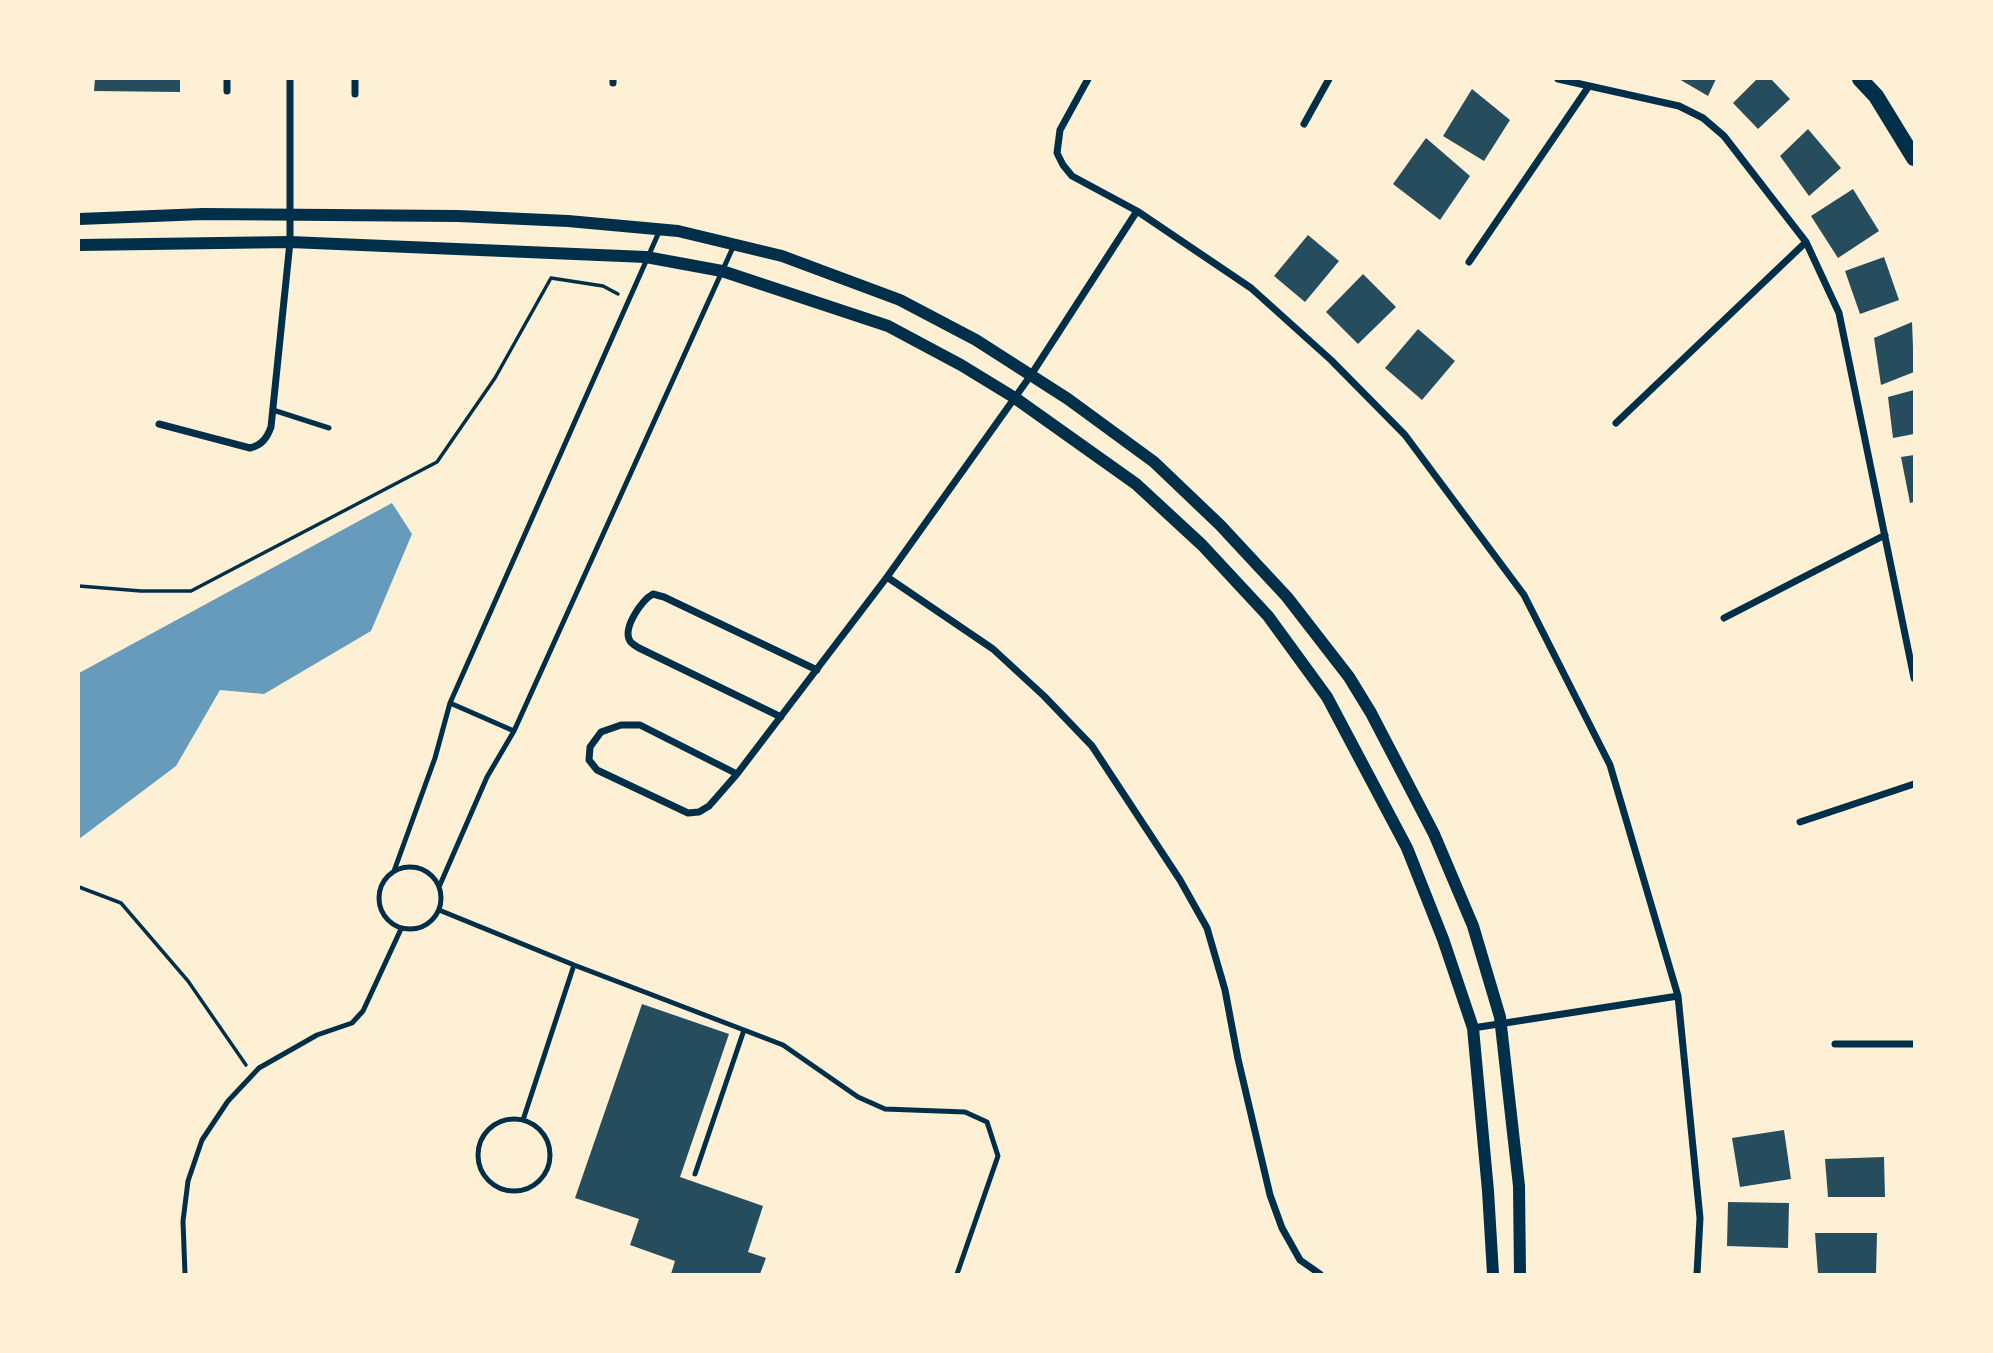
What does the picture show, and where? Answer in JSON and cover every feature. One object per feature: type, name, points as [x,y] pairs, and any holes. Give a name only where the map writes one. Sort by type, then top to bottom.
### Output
[{"type":"main road","points":[[1860,79],[1876,96],[1914,158]]},
{"type":"street","points":[[226,91],[227,79]]},
{"type":"street","points":[[159,424],[250,448],[263,442],[268,435],[273,410],[290,242],[290,79]]},
{"type":"street","points":[[355,79],[355,94]]},
{"type":"street","points":[[1088,79],[1060,130],[1057,153],[1072,176],[1137,211],[1251,288],[1331,360],[1405,435],[1524,595],[1610,765],[1678,996],[1700,1218],[1697,1274]]},
{"type":"street","points":[[1304,124],[1329,79]]},
{"type":"street","points":[[1558,79],[1679,106],[1703,118],[1724,136],[1806,242],[1839,313],[1914,678]]},
{"type":"street","points":[[1469,262],[1590,86]]},
{"type":"street","points":[[737,774],[640,725],[621,725],[601,732],[590,747],[589,760],[597,770],[688,813],[699,812],[709,806],[737,774],[887,577],[1031,375],[1137,211]]},
{"type":"street","points":[[79,219],[203,214],[472,217],[568,221],[678,231],[782,256],[900,300],[976,340],[1068,399],[1154,461],[1220,525],[1287,597],[1349,677],[1371,713],[1434,834],[1473,926],[1501,1023],[1519,1186],[1520,1274]]},
{"type":"street","points":[[79,245],[290,242],[646,257],[722,271],[888,326],[1015,398],[1136,484],[1202,545],[1268,616],[1327,697],[1407,848],[1443,939],[1473,1028],[1493,1274]]},
{"type":"street","points":[[1616,423],[1806,242]]},
{"type":"street","points":[[1724,618],[1885,535]]},
{"type":"street","points":[[887,577],[993,649],[1044,696],[1092,747],[1180,880],[1207,928],[1225,990],[1270,1195],[1282,1228],[1300,1260],[1320,1274]]},
{"type":"street","points":[[781,717],[639,648],[629,640],[628,629],[644,598],[653,594],[664,597],[817,670]]},
{"type":"street","points":[[1800,822],[1914,784]]},
{"type":"street","points":[[1473,1028],[1678,996]]},
{"type":"street","points":[[1835,1044],[1914,1044]]},
{"type":"lane","points":[[394,872],[409,867],[422,870],[434,879],[441,897],[439,910],[431,922],[422,927],[401,929],[384,916],[379,902],[383,883],[394,872],[435,758],[450,703],[660,230]]},
{"type":"lane","points":[[439,887],[487,777],[514,731],[734,245]]},
{"type":"lane","points":[[273,410],[329,428]]},
{"type":"lane","points":[[450,703],[514,731]]},
{"type":"lane","points":[[439,910],[783,1045],[858,1097],[885,1109],[965,1112],[986,1122],[998,1156],[957,1274]]},
{"type":"lane","points":[[185,1274],[183,1221],[188,1181],[202,1140],[228,1101],[259,1068],[317,1035],[352,1023],[363,1011],[401,929]]},
{"type":"lane","points":[[523,1120],[574,965]]},
{"type":"lane","points":[[695,1174],[744,1030]]},
{"type":"lane","points":[[513,1119],[523,1120],[542,1132],[548,1142],[549,1160],[542,1176],[533,1185],[523,1189],[504,1189],[489,1181],[479,1159],[479,1147],[483,1136],[496,1124],[513,1119]]},
{"type":"path","points":[[79,586],[141,591],[191,591],[436,462],[495,378],[551,278],[603,286],[627,300]]},
{"type":"path","points":[[79,887],[121,903],[188,981],[253,1074]]},
{"type":"water","points":[[392,503],[412,534],[371,631],[264,694],[220,690],[176,766],[79,839],[79,673]]},
{"type":"building","points":[[95,79],[180,79],[180,92],[94,91]]},
{"type":"building","points":[[1679,79],[1716,79],[1708,96]]},
{"type":"building","points":[[1757,79],[1771,79],[1790,99],[1758,129],[1733,103]]},
{"type":"building","points":[[1472,89],[1510,120],[1484,161],[1443,136]]},
{"type":"building","points":[[1808,129],[1841,168],[1809,196],[1780,156]]},
{"type":"building","points":[[1426,138],[1470,176],[1440,220],[1393,184]]},
{"type":"building","points":[[1853,189],[1879,231],[1838,258],[1811,216]]},
{"type":"building","points":[[1308,235],[1339,261],[1305,302],[1274,276]]},
{"type":"building","points":[[1884,257],[1899,300],[1860,314],[1845,271]]},
{"type":"building","points":[[1363,274],[1396,307],[1358,344],[1326,312]]},
{"type":"building","points":[[1912,322],[1914,372],[1881,385],[1874,338]]},
{"type":"building","points":[[1418,329],[1455,361],[1422,400],[1385,368]]},
{"type":"building","points":[[1914,390],[1914,434],[1893,438],[1888,397]]},
{"type":"building","points":[[1914,455],[1914,502],[1910,503],[1901,457]]},
{"type":"building","points":[[642,1004],[729,1034],[680,1177],[763,1206],[748,1252],[766,1258],[760,1274],[671,1274],[675,1261],[630,1245],[639,1219],[575,1198]]},
{"type":"building","points":[[1784,1130],[1791,1179],[1740,1187],[1732,1138]]},
{"type":"building","points":[[1884,1157],[1885,1197],[1828,1197],[1825,1159]]},
{"type":"building","points":[[1728,1202],[1789,1203],[1788,1248],[1727,1246]]},
{"type":"building","points":[[1815,1233],[1877,1233],[1876,1274],[1818,1274]]}]
